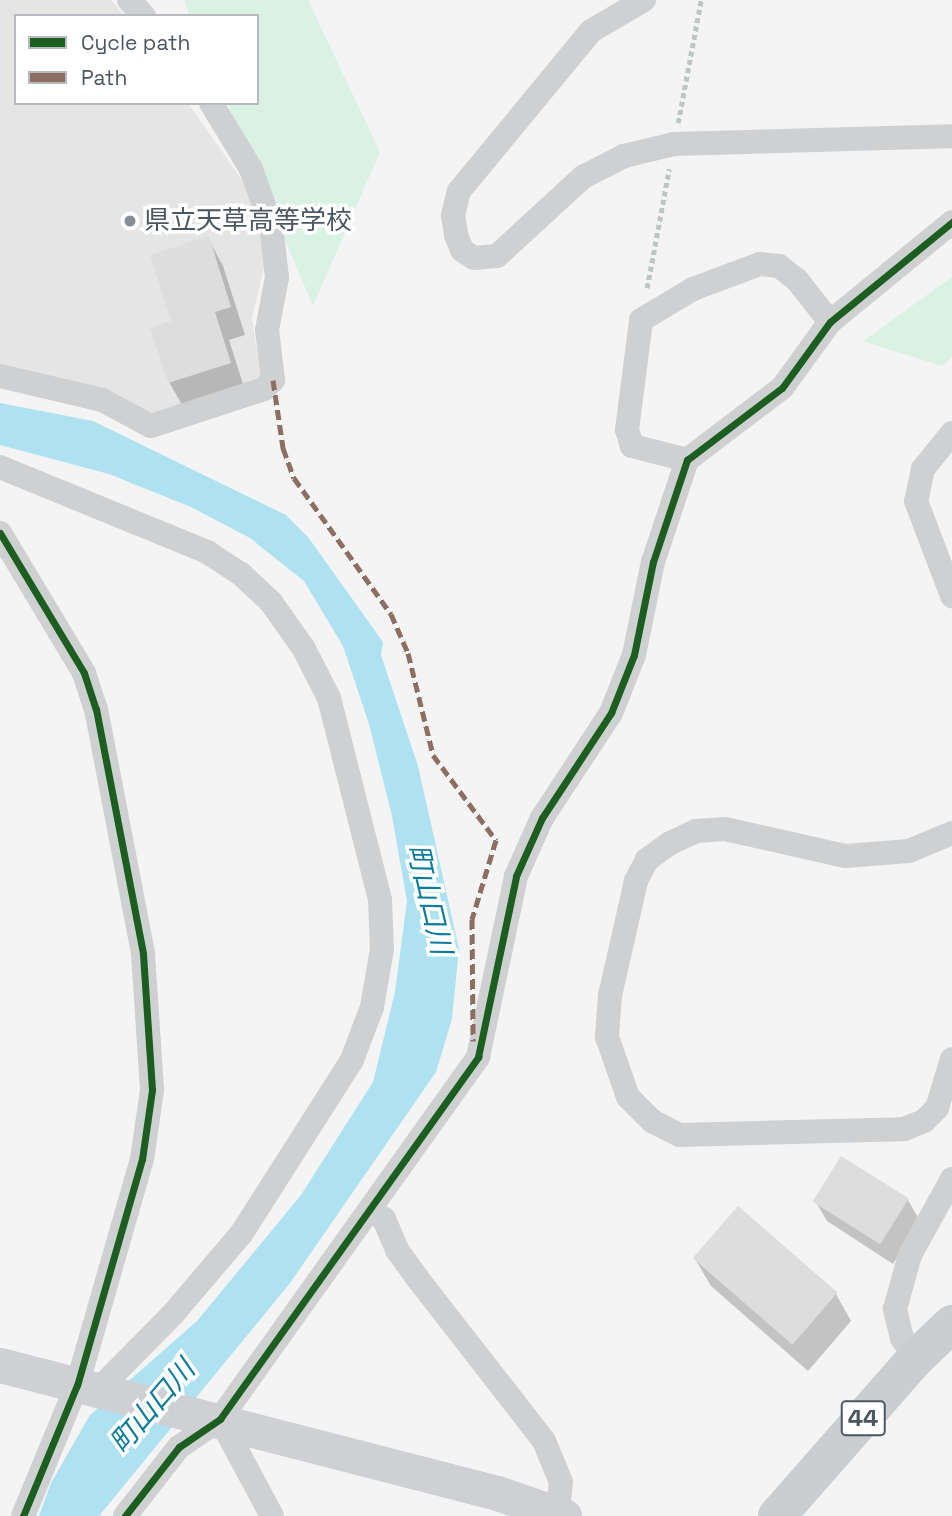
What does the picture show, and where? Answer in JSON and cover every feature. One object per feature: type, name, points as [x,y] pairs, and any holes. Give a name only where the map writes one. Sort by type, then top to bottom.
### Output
[{"type":"main road","name":"44","points":[[777,1516],[916,1358],[952,1324]]},
{"type":"street","points":[[130,0],[142,14]]},
{"type":"street","points":[[644,0],[591,31],[459,191],[453,215],[462,250],[474,258],[497,256],[583,177],[624,156],[952,136]]},
{"type":"street","points":[[0,376],[102,400],[151,426],[264,389],[273,380],[267,330],[277,276],[271,224],[250,169],[212,105]]},
{"type":"street","points":[[125,1516],[179,1447],[211,1416],[371,1210],[478,1057],[516,876],[542,818],[616,702],[634,656],[653,562],[687,460],[782,388],[830,322],[952,222]]},
{"type":"street","points":[[687,460],[632,446],[627,430],[641,320],[693,289],[760,264],[779,266],[797,280],[830,322]]},
{"type":"street","points":[[952,433],[923,468],[916,501],[952,596]]},
{"type":"street","points":[[0,467],[206,552],[241,574],[271,602],[304,649],[329,698],[380,900],[382,949],[372,1007],[352,1060],[241,1234],[173,1314],[95,1389],[23,1516]]},
{"type":"street","points":[[0,533],[83,673],[96,709],[144,954],[152,1090],[142,1159],[95,1389]]},
{"type":"street","points":[[952,833],[909,851],[845,856],[725,829],[696,831],[670,843],[647,860],[636,881],[610,995],[607,1037],[628,1097],[652,1121],[680,1135],[904,1129],[924,1121],[937,1108],[952,1059]]},
{"type":"street","points":[[916,1358],[902,1338],[895,1310],[910,1255],[952,1179]]},
{"type":"street","points":[[0,1365],[211,1416],[561,1514],[561,1482],[544,1441],[411,1269],[384,1219],[371,1210]]},
{"type":"street","points":[[211,1416],[272,1516]]},
{"type":"path","points":[[641,320],[701,0]]},
{"type":"shaded area","name":"県立天草高等学校","points":[[0,0],[111,0],[123,14],[14,14],[14,105],[189,105],[242,180],[257,207],[265,263],[252,318],[261,377],[151,419],[0,367]]},
{"type":"green space","points":[[184,0],[308,0],[380,152],[313,306],[228,105],[259,105],[259,14],[189,14]]},
{"type":"green space","points":[[952,277],[952,357],[942,366],[863,341]]},
{"type":"water","name":"町山口川","points":[[0,403],[93,421],[286,515],[308,537],[383,642],[381,655],[418,766],[459,949],[452,1019],[436,1072],[290,1283],[99,1516],[39,1516],[51,1483],[90,1415],[197,1321],[301,1195],[373,1082],[395,992],[407,901],[392,816],[369,724],[343,646],[304,581],[250,538],[191,507],[109,474],[0,445]]},
{"type":"building","points":[[209,236],[231,307],[215,312],[231,363],[168,383],[150,328],[171,321],[150,255]]},
{"type":"building","points":[[841,1156],[909,1198],[880,1244],[812,1202]]},
{"type":"building","points":[[738,1206],[838,1293],[792,1345],[693,1258]]},
{"type":"marked path","points":[[273,380],[283,448],[294,478],[391,614],[408,653],[433,755],[496,840],[472,919],[473,1041]]},
{"type":"cycle path","points":[[125,1516],[179,1447],[220,1419],[478,1057],[516,876],[542,818],[611,713],[634,655],[653,562],[687,460],[782,388],[830,322],[952,222]]},
{"type":"cycle path","points":[[0,533],[84,673],[96,709],[143,954],[152,1090],[142,1159],[77,1385],[23,1516]]},
{"type":"place","name":"県立天草高等学校","points":[[130,221]]}]
